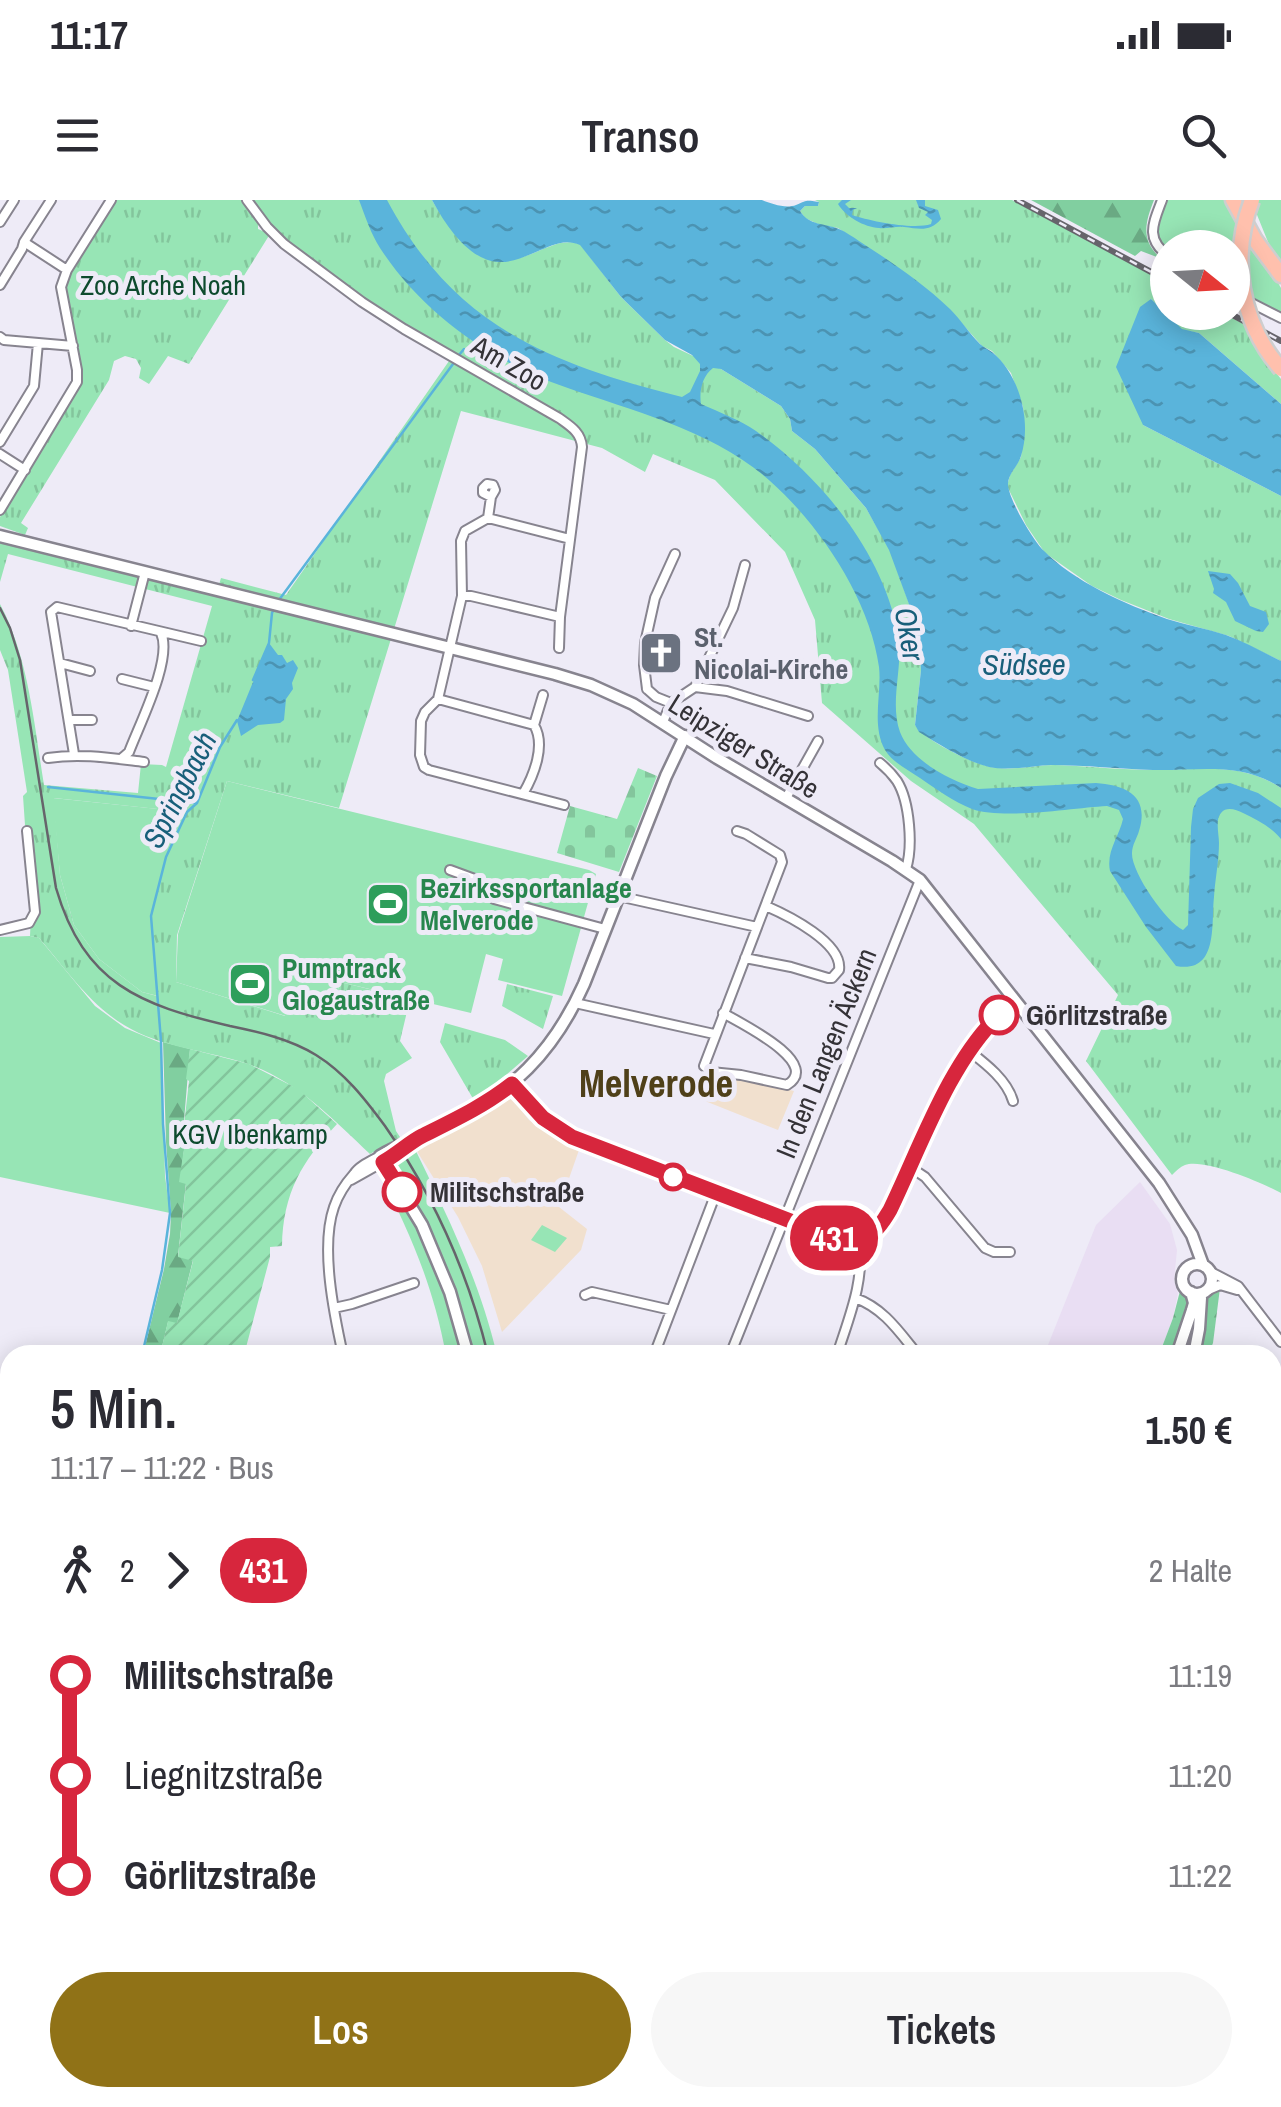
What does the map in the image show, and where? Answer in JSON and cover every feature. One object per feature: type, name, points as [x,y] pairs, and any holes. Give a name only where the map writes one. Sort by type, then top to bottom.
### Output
[{"type":"highway","points":[[1233,200],[1254,240],[1281,274]]},
{"type":"highway","points":[[1250,200],[1264,242],[1281,274]]},
{"type":"highway","points":[[1250,200],[1241,245],[1241,283],[1256,331],[1281,368]]},
{"type":"street","points":[[0,222],[14,200]]},
{"type":"street","points":[[0,285],[51,200]]},
{"type":"street","points":[[0,510],[78,382],[61,292],[67,270],[111,200]]},
{"type":"street","name":"Am Zoo","points":[[247,200],[284,244],[362,302],[575,429],[582,447],[560,617],[560,648]]},
{"type":"street","points":[[1152,230],[1162,200]]},
{"type":"street","points":[[24,242],[67,270]]},
{"type":"street","points":[[1250,302],[1281,318]]},
{"type":"street","points":[[0,337],[72,346]]},
{"type":"street","points":[[0,442],[34,386],[38,343]]},
{"type":"street","points":[[0,454],[25,470]]},
{"type":"street","points":[[488,518],[491,496]]},
{"type":"street","points":[[564,805],[429,770],[420,755],[421,721],[424,712],[438,699],[462,596],[461,541],[465,531],[488,518],[570,539]]},
{"type":"street","name":"Leipziger Straße","points":[[0,536],[573,679],[633,704],[716,758],[906,869],[920,880],[1016,1000],[1153,1176],[1192,1235],[1212,1278],[1194,1302],[1180,1345]]},
{"type":"street","points":[[671,703],[647,689],[644,664],[657,593],[675,554]]},
{"type":"street","points":[[663,722],[671,703],[695,687],[734,608],[744,565]]},
{"type":"street","points":[[131,626],[145,572]]},
{"type":"street","points":[[462,596],[560,617]]},
{"type":"street","points":[[74,754],[51,612],[57,607],[200,641]]},
{"type":"street","points":[[122,758],[129,752],[154,687],[165,642],[161,633]]},
{"type":"street","points":[[60,664],[90,671]]},
{"type":"street","points":[[122,679],[154,687]]},
{"type":"street","points":[[695,687],[727,692],[808,716]]},
{"type":"street","points":[[633,704],[647,689]]},
{"type":"street","points":[[534,726],[542,695]]},
{"type":"street","points":[[438,699],[534,726],[540,745],[523,794]]},
{"type":"street","points":[[69,720],[92,720]]},
{"type":"street","points":[[341,1345],[330,1253],[330,1222],[336,1200],[351,1180],[381,1159],[402,1152],[417,1138],[470,1113],[512,1084],[545,1052],[575,1003],[685,736]]},
{"type":"street","points":[[786,798],[818,741]]},
{"type":"street","points":[[48,758],[74,754],[144,762]]},
{"type":"street","points":[[880,763],[897,781],[904,799],[911,855],[906,869]]},
{"type":"street","points":[[0,930],[29,923],[35,912],[27,831]]},
{"type":"street","points":[[723,1013],[787,1054],[798,1070],[797,1076],[787,1085],[711,1072],[704,1066],[714,1034],[766,906],[782,858],[737,831]]},
{"type":"street","points":[[450,870],[480,881],[494,898],[605,929]]},
{"type":"street","name":"In den Langen Äckern","points":[[734,1345],[920,880]]},
{"type":"street","points":[[618,896],[757,927]]},
{"type":"street","points":[[745,958],[828,978],[840,970],[840,958],[832,949],[796,921],[766,906]]},
{"type":"street","points":[[512,1084],[543,1118],[572,1137],[842,1240],[859,1240],[873,1234],[880,1225],[968,1050],[1016,1000]]},
{"type":"street","points":[[575,1003],[714,1034]]},
{"type":"street","points":[[968,1050],[998,1076],[1013,1102]]},
{"type":"street","points":[[381,1159],[422,1225],[450,1292],[465,1345]]},
{"type":"street","points":[[910,1167],[925,1177],[985,1248],[1010,1252]]},
{"type":"street","points":[[658,1345],[716,1193]]},
{"type":"street","name":"Leipziger Straße","points":[[1183,1222],[1192,1257],[1184,1273],[1184,1286],[1200,1292]]},
{"type":"street","points":[[840,1345],[856,1298],[859,1240]]},
{"type":"street","points":[[1190,1266],[1207,1268],[1238,1286],[1281,1342]]},
{"type":"street","points":[[334,1308],[414,1283]]},
{"type":"street","points":[[1195,1345],[1200,1292],[1220,1285],[1246,1294]]},
{"type":"street","points":[[585,1295],[592,1292],[671,1310]]},
{"type":"street","points":[[856,1298],[885,1316],[910,1345]]},
{"type":"shaded area","points":[[709,1075],[794,1091],[778,1130],[700,1099]]},
{"type":"shaded area","points":[[509,1095],[529,1120],[579,1150],[559,1207],[587,1229],[581,1250],[502,1332],[482,1266],[458,1217],[413,1145]]},
{"type":"shaded area","points":[[1140,1182],[1170,1224],[1177,1250],[1174,1281],[1178,1293],[1163,1345],[1048,1345],[1096,1225]]},
{"type":"green space","name":"Zoo Arche Noah","points":[[117,200],[242,200],[258,222],[258,229],[270,234],[189,364],[168,356],[149,384],[139,378],[141,368],[136,359],[125,356],[114,361],[109,380],[21,523],[28,528],[25,535],[0,526],[0,517],[78,388],[81,376],[65,287]]},
{"type":"green space","points":[[251,200],[432,200],[459,238],[487,259],[509,260],[558,244],[580,244],[621,297],[665,340],[781,406],[790,419],[792,431],[815,449],[866,508],[890,550],[917,626],[921,670],[915,725],[928,737],[959,755],[995,768],[1055,765],[1220,769],[1251,774],[1281,788],[1281,1193],[1205,1165],[1185,1165],[1172,1175],[1086,1061],[1118,995],[974,824],[911,781],[822,703],[815,620],[785,552],[715,480],[653,454],[645,472],[602,448],[461,411],[339,808],[227,781],[177,935],[176,982],[285,1016],[290,1008],[332,1015],[340,982],[410,999],[400,1041],[412,1058],[386,1074],[384,1081],[400,1137],[370,1154],[314,1102],[283,1080],[248,1064],[153,1039],[124,1025],[100,1007],[39,938],[30,936],[23,796],[27,792],[8,670],[0,650],[0,604],[24,669],[44,785],[138,793],[141,764],[166,767],[212,606],[8,554],[0,582],[0,534],[217,591],[221,578],[286,595],[449,361],[309,260],[270,227]],"holes":[[[54,798],[186,812],[166,857],[151,916],[157,996],[142,992],[99,959],[74,925],[60,875]]]},
{"type":"green space","points":[[815,200],[1012,200],[1150,274],[1143,425],[1281,496],[1281,661],[1229,636],[1121,600],[1092,586],[1045,553],[1007,486],[1021,457],[1024,425],[1023,407],[1011,373],[949,309],[903,272],[838,228],[805,218],[800,211],[805,206],[818,206]]},
{"type":"green space","points":[[1031,200],[1154,200],[1146,231],[1150,254],[1141,251],[1135,256]]},
{"type":"green space","points":[[1165,200],[1230,200],[1247,230],[1157,230]]},
{"type":"green space","points":[[1251,200],[1281,200],[1281,267],[1268,242]]},
{"type":"green space","points":[[1250,235],[1281,288],[1281,313],[1250,297]]},
{"type":"green space","points":[[1182,330],[1249,330],[1281,379],[1281,404],[1199,333]]},
{"type":"green space","points":[[638,768],[657,776],[619,872],[557,853],[570,806],[617,819]]},
{"type":"green space","name":"Bezirkssportanlage Melverode","points":[[227,781],[596,874],[562,996],[498,980],[503,959],[486,954],[471,1013],[340,982],[332,1015],[290,1008],[286,1016],[176,982],[178,934]]},
{"type":"green space","points":[[53,798],[187,812],[166,857],[151,916],[158,996],[142,992],[99,959],[74,925],[60,875]]},
{"type":"green space","points":[[0,937],[39,938],[95,1006],[125,1028],[161,1043],[165,1176],[170,1213],[0,1177]]},
{"type":"green space","points":[[507,984],[553,996],[543,1029],[502,1006]]},
{"type":"green space","points":[[445,1023],[505,1040],[528,1056],[475,1102],[440,1042]]},
{"type":"green space","points":[[163,1042],[190,1049],[180,1181],[186,1183],[178,1256],[193,1260],[177,1324],[168,1322],[162,1345],[145,1345],[170,1234]]},
{"type":"green space","name":"KGV Ibenkamp","points":[[190,1049],[249,1064],[298,1089],[337,1124],[297,1179],[286,1210],[282,1246],[270,1247],[247,1345],[162,1345],[168,1321],[177,1323],[193,1261],[178,1257],[186,1184],[179,1182],[186,1135]]},
{"type":"green space","points":[[413,1145],[450,1222],[494,1345],[444,1345],[420,1261],[379,1166]]},
{"type":"green space","points":[[542,1225],[567,1238],[555,1252],[531,1240]]},
{"type":"green space","points":[[1181,1287],[1197,1295],[1220,1288],[1212,1345],[1163,1345]]},
{"type":"water","name":"Südsee","points":[[359,200],[387,200],[413,243],[443,279],[475,309],[510,333],[590,370],[682,397],[690,392],[700,364],[665,340],[621,297],[580,245],[552,245],[513,261],[487,260],[467,248],[432,200],[762,200],[788,206],[819,202],[818,206],[805,206],[800,211],[813,222],[849,235],[940,299],[980,344],[1002,362],[1016,386],[1025,429],[1020,460],[1009,479],[1009,489],[1042,549],[1069,572],[1117,599],[1167,619],[1226,635],[1281,661],[1281,788],[1250,774],[1219,769],[989,767],[962,757],[919,732],[915,725],[921,670],[917,626],[889,550],[866,508],[815,449],[792,431],[790,419],[781,406],[721,369],[713,368],[702,384],[701,404],[750,427],[804,471],[846,519],[863,546],[890,603],[898,633],[896,708],[900,732],[922,761],[978,789],[1096,783],[1126,790],[1141,809],[1132,853],[1137,872],[1159,907],[1183,930],[1188,925],[1191,827],[1198,798],[1219,784],[1230,783],[1258,793],[1281,808],[1281,839],[1263,824],[1232,809],[1219,816],[1212,933],[1200,962],[1176,966],[1110,871],[1111,851],[1123,819],[1119,810],[1107,806],[1002,813],[972,809],[939,791],[888,754],[879,730],[880,677],[874,642],[854,590],[807,519],[770,481],[748,463],[699,435],[538,377],[461,333],[397,272],[377,243]]},
{"type":"water","points":[[851,200],[845,204],[857,208],[852,215],[914,226],[931,224],[932,220],[925,215],[928,212],[919,208],[916,200],[925,200],[925,206],[938,210],[941,219],[924,229],[873,227],[846,213],[838,204]]},
{"type":"water","points":[[1150,300],[1150,330],[1199,333],[1281,404],[1281,496],[1143,425],[1116,367],[1140,307]]},
{"type":"water","points":[[1208,571],[1230,574],[1250,606],[1266,612],[1269,624],[1263,632],[1235,621],[1226,602],[1213,593]]},
{"type":"water","points":[[269,643],[287,663],[293,660],[298,668],[286,699],[284,720],[258,725],[241,736],[237,721]]},
{"type":"waterway","name":"Springbach","points":[[459,355],[464,349]]},
{"type":"waterway","name":"Springbach","points":[[279,600],[453,364]]},
{"type":"waterway","name":"Springbach","points":[[253,680],[269,643],[275,607]]},
{"type":"waterway","name":"Springbach","points":[[144,1345],[162,1270],[170,1213],[151,916],[166,857],[237,720]]},
{"type":"waterway","points":[[48,787],[196,803]]},
{"type":"tram line","points":[[0,608],[20,660],[56,888],[82,947],[120,985],[143,998],[296,1045],[345,1078],[385,1126],[434,1208],[460,1265],[485,1345]]},
{"type":"railway","points":[[1017,200],[1150,271]]},
{"type":"railway","points":[[1250,324],[1281,341]]},
{"type":"bus line","name":"431","points":[[402,1192],[383,1162],[417,1138],[470,1113],[512,1084],[543,1118],[572,1137],[832,1237],[851,1241],[866,1238],[890,1210],[962,1060],[999,1015]]},
{"type":"place","name":"St. Nicolai-Kirche","points":[[661,653]]},
{"type":"place","name":"Bezirkssportanlage Melverode","points":[[388,904]]},
{"type":"place","name":"Pumptrack Glogaustraße","points":[[250,984]]},
{"type":"place","name":"Görlitzstraße","points":[[999,1015]]},
{"type":"place","name":"Militschstraße","points":[[402,1192]]},
{"type":"district","name":"Melverode","points":[[656,1084]]},
{"type":"water label","name":"Oker","points":[[909,634]]}]
